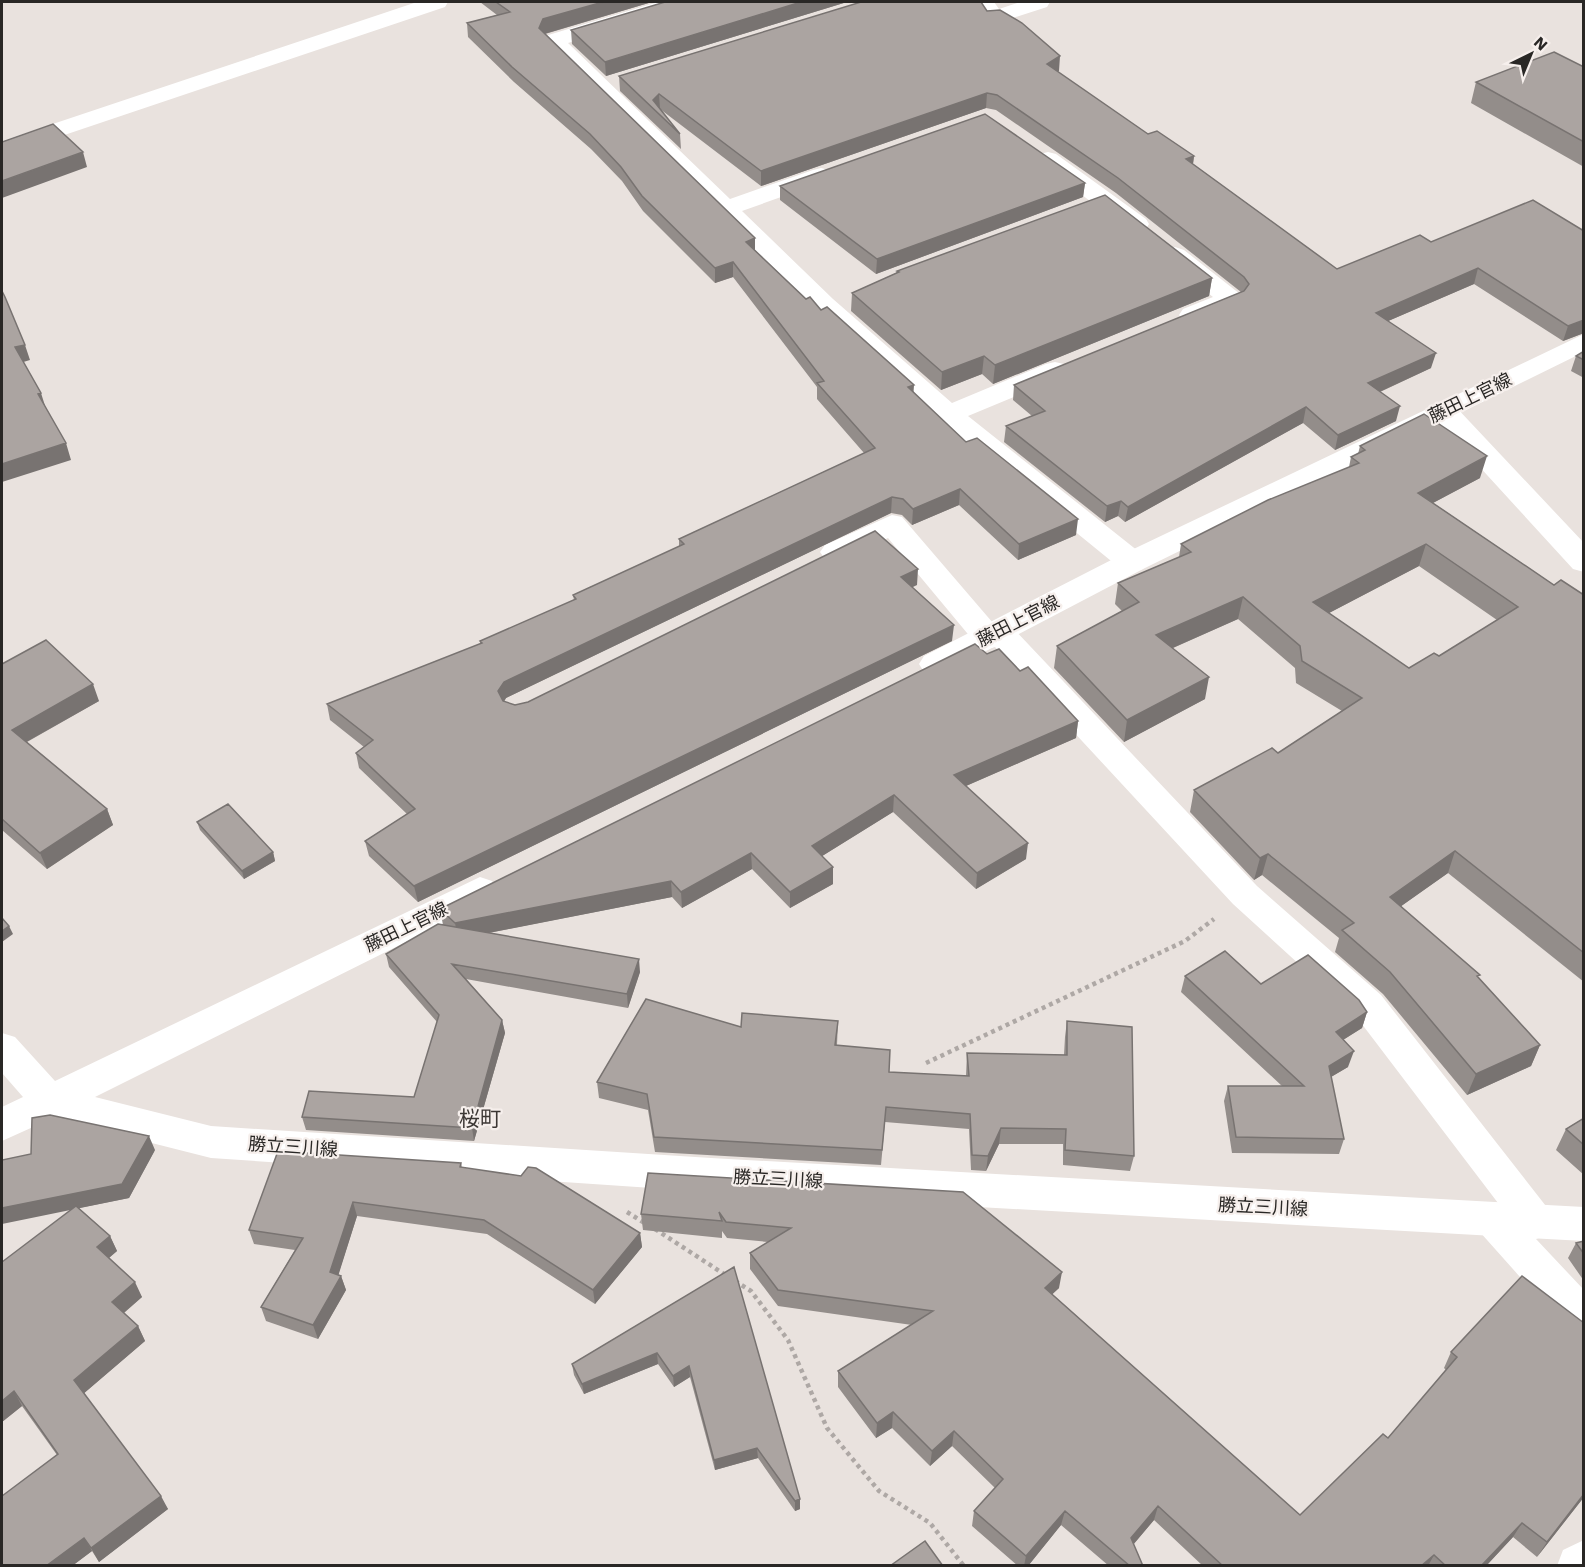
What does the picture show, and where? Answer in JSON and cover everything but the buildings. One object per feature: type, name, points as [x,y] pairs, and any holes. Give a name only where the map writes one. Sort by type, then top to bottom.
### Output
[{"type":"street","points":[[2,149],[438,2]]},
{"type":"street","points":[[679,2],[552,41],[727,208],[835,300],[948,414],[1132,562]]},
{"type":"street","points":[[984,2],[994,18],[1039,2]]},
{"type":"street","points":[[602,87],[625,80]]},
{"type":"street","points":[[1033,149],[1106,200],[1231,299],[1166,325]]},
{"type":"street","points":[[727,208],[840,168]]},
{"type":"street","points":[[1074,212],[1106,200]]},
{"type":"street","name":"藤田上官線","points":[[913,675],[1132,562],[1584,342]]},
{"type":"street","points":[[948,414],[1078,361]]},
{"type":"street","points":[[1444,411],[1584,562]]},
{"type":"street","points":[[807,566],[892,524],[994,635],[1245,895],[1368,1005],[1535,1222]]},
{"type":"street","name":"藤田上官線","points":[[2,1125],[507,877]]},
{"type":"street","points":[[2,1048],[49,1101]]},
{"type":"street","name":"勝立三川線","points":[[49,1101],[211,1142],[722,1176],[1584,1224]]},
{"type":"street","points":[[1493,1219],[1584,1320]]},
{"type":"street","points":[[1579,1566],[1584,1562]]},
{"type":"path","points":[[926,1063],[1185,941],[1245,895]]},
{"type":"path","points":[[622,1209],[751,1291],[788,1340],[827,1428],[879,1491],[930,1523],[964,1566]]},
{"type":"district","name":"桜町","points":[[480,1119]]}]
